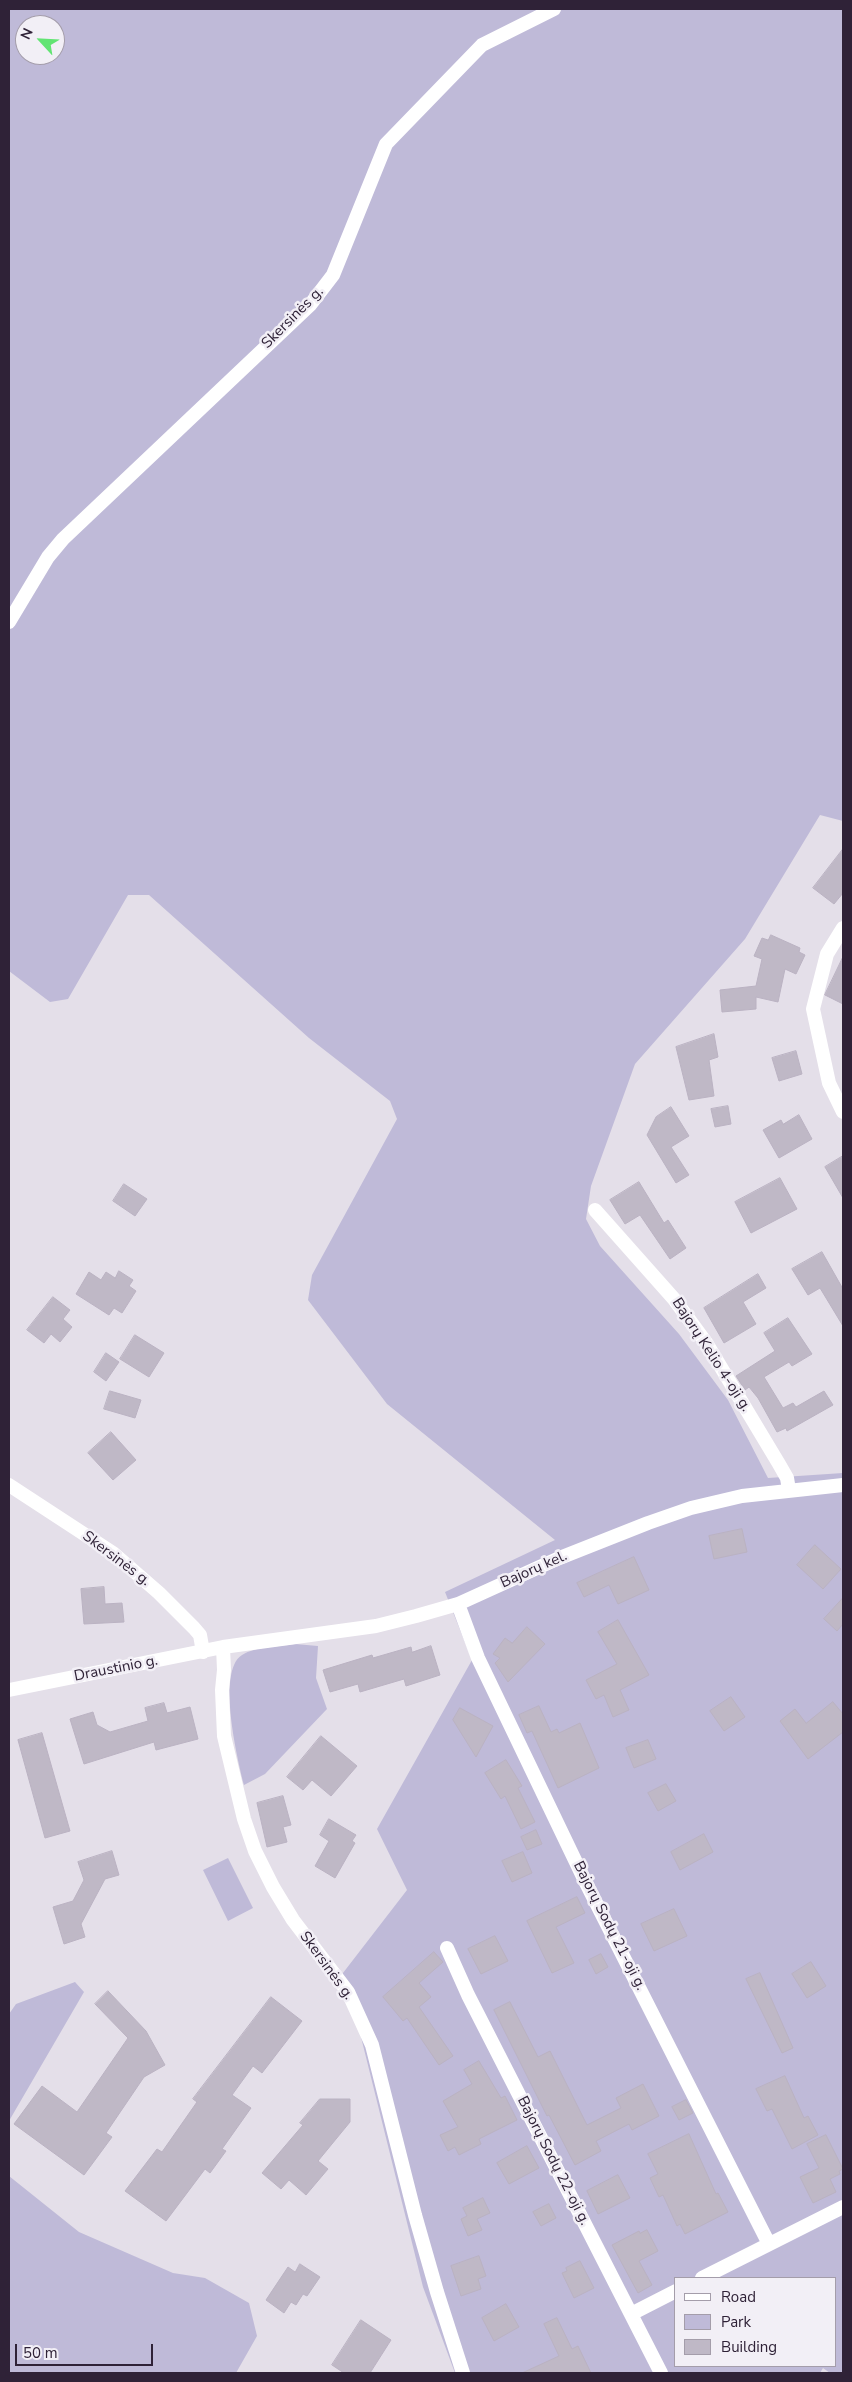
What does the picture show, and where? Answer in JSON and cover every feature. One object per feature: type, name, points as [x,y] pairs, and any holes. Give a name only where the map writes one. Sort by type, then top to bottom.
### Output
[{"type":"street","name":"Skersinės g.","points":[[9,622],[48,557],[63,538],[310,305],[334,275],[386,144],[482,45],[554,9]]},
{"type":"street","points":[[843,928],[827,954],[813,1009],[829,1083],[843,1112]]},
{"type":"street","name":"Bajorų Kelio 4-oji g.","points":[[595,1210],[674,1299],[707,1344],[787,1478],[789,1490]]},
{"type":"street","name":"Skersinės g.","points":[[9,1485],[112,1553],[160,1593],[200,1635],[202,1652]]},
{"type":"street","name":"Bajorų kel.","points":[[223,1647],[376,1626],[458,1604],[557,1559],[648,1523],[692,1508],[742,1496],[843,1485]]},
{"type":"street","name":"Bajorų Sodų 21-oji g.","points":[[458,1604],[478,1658],[585,1881],[770,2244]]},
{"type":"street","name":"Skersinės g.","points":[[223,1647],[224,1736],[244,1819],[255,1851],[273,1887],[293,1920],[348,1992],[372,2045],[422,2241],[463,2373]]},
{"type":"street","name":"Draustinio g.","points":[[9,1690],[223,1647]]},
{"type":"street","name":"Bajorų Sodų 22-oji g.","points":[[446,1948],[468,1995],[661,2373]]},
{"type":"street","points":[[704,2277],[843,2207]]},
{"type":"street","points":[[631,2314],[674,2292]]},
{"type":"green space","points":[[9,9],[843,9],[843,821],[820,815],[745,939],[635,1064],[591,1186],[586,1219],[600,1246],[679,1334],[728,1400],[768,1478],[843,1473],[843,2373],[830,2373],[823,2368],[820,2373],[455,2373],[423,2287],[359,2029],[336,1982],[407,1890],[377,1829],[472,1660],[445,1592],[555,1540],[387,1404],[308,1300],[312,1275],[397,1119],[390,1101],[309,1038],[149,895],[128,895],[68,999],[50,1002],[9,971]]},
{"type":"green space","points":[[295,1644],[318,1646],[316,1678],[327,1709],[265,1774],[244,1785],[231,1717],[230,1679],[234,1664],[242,1655],[254,1650]]},
{"type":"green space","points":[[228,1858],[253,1908],[228,1921],[203,1870]]},
{"type":"green space","points":[[75,1982],[84,1992],[9,2121],[9,2014],[16,2004]]},
{"type":"green space","points":[[9,2176],[79,2232],[173,2273],[205,2278],[249,2303],[257,2336],[236,2373],[9,2373]]},
{"type":"building","points":[[843,849],[843,893],[834,904],[813,888]]},
{"type":"building","points":[[771,935],[800,948],[799,952],[805,955],[796,974],[785,969],[778,1002],[756,997],[756,1009],[722,1012],[720,990],[756,986],[762,959],[754,956],[762,938],[768,940]]},
{"type":"building","points":[[843,957],[843,1004],[825,995]]},
{"type":"building","points":[[714,1034],[718,1057],[709,1060],[714,1096],[689,1100],[676,1047]]},
{"type":"building","points":[[796,1051],[802,1074],[779,1081],[772,1058]]},
{"type":"building","points":[[728,1106],[731,1124],[715,1127],[711,1109]]},
{"type":"building","points":[[671,1107],[689,1136],[671,1147],[689,1175],[676,1183],[647,1135],[656,1117]]},
{"type":"building","points":[[799,1115],[812,1139],[779,1158],[763,1130],[781,1120],[783,1124]]},
{"type":"building","points":[[843,1156],[843,1198],[825,1167]]},
{"type":"building","points":[[780,1178],[797,1209],[751,1233],[735,1202]]},
{"type":"building","points":[[639,1182],[664,1223],[668,1220],[686,1248],[670,1259],[640,1215],[625,1224],[610,1200]]},
{"type":"building","points":[[124,1184],[147,1199],[135,1216],[113,1201]]},
{"type":"building","points":[[822,1252],[843,1289],[843,1326],[820,1288],[808,1295],[792,1269]]},
{"type":"building","points":[[119,1271],[133,1280],[129,1286],[136,1291],[122,1313],[114,1308],[109,1315],[76,1294],[89,1272],[101,1280],[106,1272],[115,1278]]},
{"type":"building","points":[[758,1274],[766,1288],[743,1302],[756,1324],[724,1343],[704,1308]]},
{"type":"building","points":[[53,1297],[70,1310],[63,1319],[72,1327],[60,1342],[51,1334],[44,1343],[27,1330]]},
{"type":"building","points":[[788,1318],[812,1354],[792,1366],[789,1362],[764,1377],[783,1408],[793,1403],[796,1407],[824,1391],[833,1405],[787,1431],[786,1428],[777,1432],[758,1398],[749,1387],[745,1390],[736,1376],[775,1351],[764,1333]]},
{"type":"building","points":[[135,1335],[164,1353],[149,1377],[120,1359]]},
{"type":"building","points":[[106,1353],[119,1362],[106,1381],[94,1372]]},
{"type":"building","points":[[110,1391],[141,1400],[135,1418],[104,1409]]},
{"type":"building","points":[[111,1432],[136,1460],[113,1480],[88,1453]]},
{"type":"building","points":[[742,1529],[747,1552],[714,1559],[709,1536]]},
{"type":"building","points":[[815,1545],[841,1569],[823,1589],[797,1565]]},
{"type":"building","points":[[634,1557],[649,1590],[618,1604],[609,1585],[584,1597],[577,1583]]},
{"type":"building","points":[[104,1587],[105,1604],[122,1603],[124,1622],[84,1624],[81,1589]]},
{"type":"building","points":[[843,1598],[843,1624],[837,1631],[824,1619]]},
{"type":"building","points":[[618,1620],[649,1675],[620,1690],[629,1710],[613,1717],[604,1695],[596,1699],[586,1680],[617,1664],[598,1632]]},
{"type":"building","points":[[527,1627],[545,1644],[508,1682],[495,1663],[500,1658],[493,1654],[505,1638],[512,1643]]},
{"type":"building","points":[[431,1646],[440,1675],[406,1686],[404,1679],[360,1692],[358,1684],[330,1692],[323,1670],[372,1655],[373,1658],[411,1647],[412,1652]]},
{"type":"building","points":[[731,1697],[745,1717],[724,1731],[710,1711]]},
{"type":"building","points":[[833,1702],[843,1714],[843,1732],[808,1759],[780,1721],[795,1709],[806,1723]]},
{"type":"building","points":[[164,1703],[167,1713],[190,1707],[198,1739],[156,1750],[154,1742],[84,1764],[70,1719],[93,1712],[97,1725],[110,1732],[148,1721],[145,1708]]},
{"type":"building","points":[[539,1706],[551,1732],[557,1729],[559,1733],[580,1723],[599,1768],[558,1788],[532,1731],[527,1733],[519,1715]]},
{"type":"building","points":[[460,1708],[493,1726],[476,1757],[453,1720]]},
{"type":"building","points":[[42,1733],[70,1831],[45,1838],[18,1740]]},
{"type":"building","points":[[321,1736],[357,1766],[331,1796],[312,1780],[303,1790],[287,1777]]},
{"type":"building","points":[[648,1740],[656,1759],[634,1768],[626,1748]]},
{"type":"building","points":[[506,1760],[522,1786],[518,1788],[535,1822],[521,1829],[505,1796],[501,1799],[485,1773]]},
{"type":"building","points":[[666,1784],[676,1801],[658,1811],[648,1793]]},
{"type":"building","points":[[283,1796],[291,1825],[283,1827],[287,1842],[267,1847],[257,1803]]},
{"type":"building","points":[[329,1819],[356,1835],[352,1841],[355,1843],[335,1878],[315,1866],[329,1841],[320,1835]]},
{"type":"building","points":[[536,1830],[542,1844],[527,1850],[521,1837]]},
{"type":"building","points":[[704,1834],[713,1852],[680,1870],[671,1852]]},
{"type":"building","points":[[112,1851],[119,1875],[105,1879],[81,1924],[85,1937],[64,1944],[53,1907],[73,1901],[84,1880],[78,1862]]},
{"type":"building","points":[[523,1852],[532,1873],[512,1882],[502,1861]]},
{"type":"building","points":[[577,1897],[585,1913],[556,1927],[574,1963],[552,1973],[527,1921]]},
{"type":"building","points":[[674,1909],[687,1936],[654,1951],[641,1924]]},
{"type":"building","points":[[495,1936],[508,1961],[481,1974],[468,1949]]},
{"type":"building","points":[[434,1952],[443,1962],[419,1983],[431,1997],[419,2007],[453,2056],[439,2065],[407,2018],[403,2021],[383,1997]]},
{"type":"building","points":[[601,1954],[608,1967],[596,1974],[589,1960]]},
{"type":"building","points":[[811,1962],[826,1986],[807,1998],[792,1974]]},
{"type":"building","points":[[760,1973],[793,2048],[782,2053],[746,1979]]},
{"type":"building","points":[[108,1991],[146,2031],[165,2065],[144,2077],[106,2133],[112,2137],[84,2175],[14,2124],[42,2086],[77,2112],[128,2038],[95,2004]]},
{"type":"building","points":[[271,1997],[302,2021],[262,2073],[253,2066],[232,2095],[251,2108],[222,2149],[226,2151],[210,2173],[205,2169],[166,2221],[125,2191],[157,2149],[162,2152],[197,2102],[193,2099]]},
{"type":"building","points":[[510,2002],[538,2057],[550,2051],[587,2125],[621,2108],[616,2098],[643,2084],[659,2116],[632,2130],[629,2124],[596,2141],[601,2151],[575,2165],[549,2115],[547,2116],[494,2010]]},
{"type":"building","points":[[479,2061],[501,2098],[505,2096],[517,2120],[479,2139],[481,2144],[459,2155],[455,2147],[448,2151],[440,2135],[458,2127],[443,2101],[472,2084],[464,2070]]},
{"type":"building","points":[[785,2076],[804,2118],[808,2116],[818,2135],[792,2149],[772,2109],[767,2111],[756,2089]]},
{"type":"building","points":[[320,2099],[350,2099],[350,2122],[318,2161],[328,2169],[306,2195],[289,2180],[281,2189],[262,2173],[303,2125],[300,2123]]},
{"type":"building","points":[[686,2100],[693,2113],[679,2120],[672,2107]]},
{"type":"building","points":[[689,2134],[716,2194],[718,2193],[728,2212],[685,2234],[680,2224],[677,2226],[663,2195],[659,2197],[650,2178],[658,2174],[648,2154]]},
{"type":"building","points":[[826,2135],[843,2169],[839,2171],[840,2174],[830,2179],[836,2192],[813,2203],[800,2177],[819,2168],[807,2144]]},
{"type":"building","points":[[527,2146],[539,2168],[509,2184],[497,2163]]},
{"type":"building","points":[[618,2175],[630,2198],[598,2214],[587,2191]]},
{"type":"building","points":[[483,2198],[490,2213],[477,2219],[482,2230],[468,2236],[461,2219],[467,2216],[463,2208]]},
{"type":"building","points":[[549,2204],[556,2218],[541,2226],[533,2212]]},
{"type":"building","points":[[647,2230],[658,2251],[639,2261],[652,2285],[638,2293],[612,2245],[639,2231],[640,2233]]},
{"type":"building","points":[[479,2256],[486,2276],[478,2279],[481,2289],[461,2296],[451,2266]]},
{"type":"building","points":[[580,2261],[594,2288],[574,2298],[562,2273],[567,2271],[566,2268]]},
{"type":"building","points":[[300,2264],[320,2277],[307,2296],[303,2294],[296,2305],[291,2302],[284,2313],[266,2300],[288,2267],[295,2272]]},
{"type":"building","points":[[506,2304],[519,2327],[494,2341],[482,2318]]},
{"type":"building","points":[[557,2318],[572,2349],[578,2346],[591,2373],[522,2373],[559,2356],[544,2324]]},
{"type":"building","points":[[361,2320],[391,2340],[370,2373],[344,2373],[332,2365]]}]
